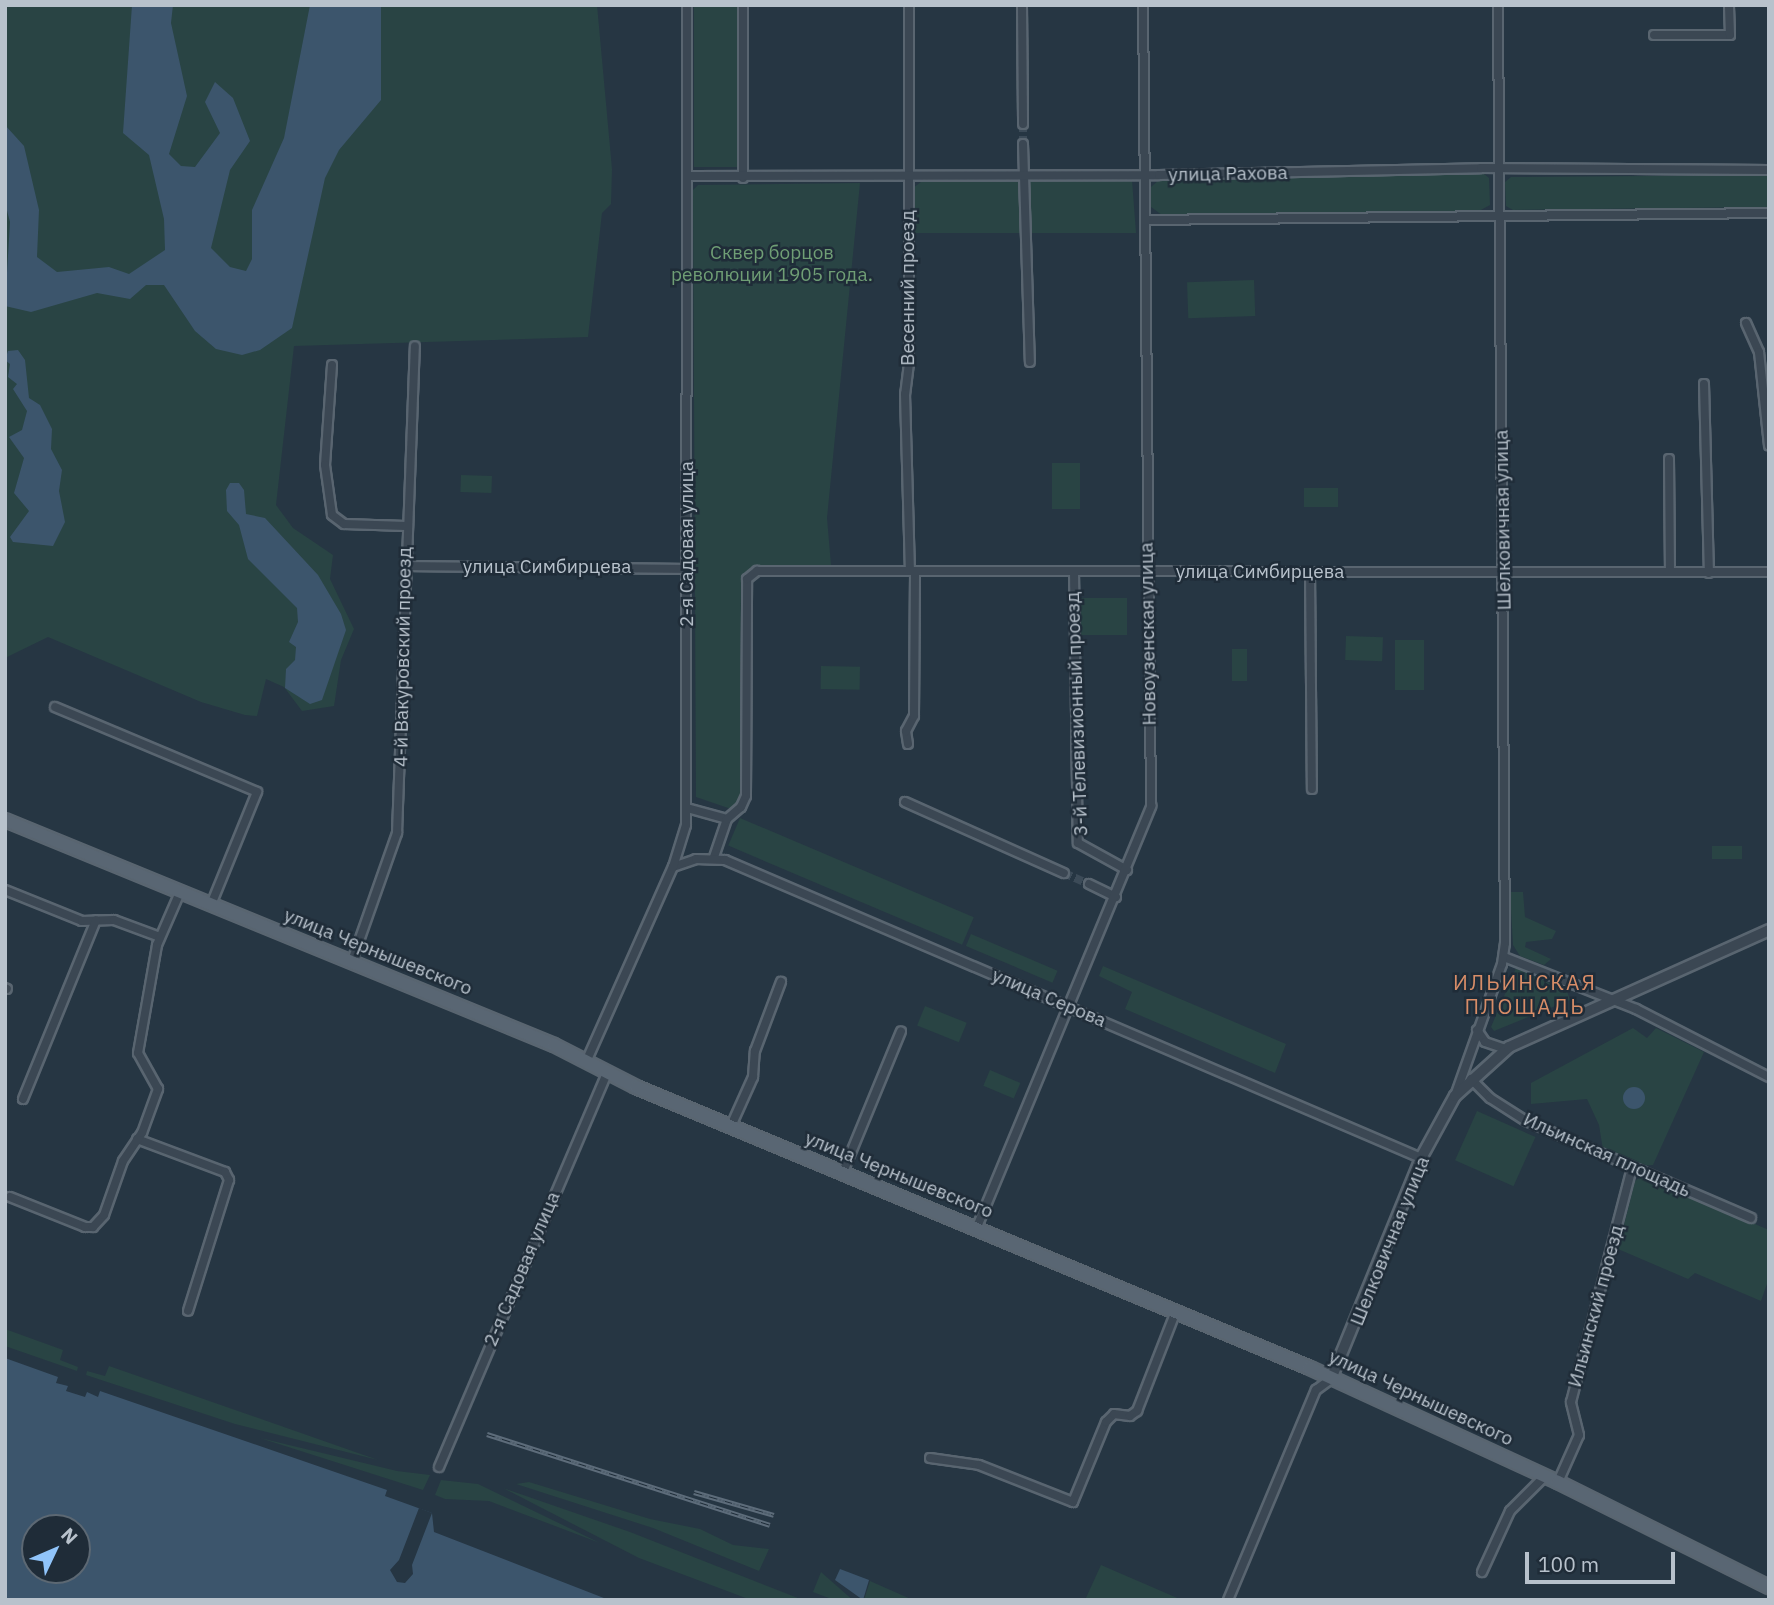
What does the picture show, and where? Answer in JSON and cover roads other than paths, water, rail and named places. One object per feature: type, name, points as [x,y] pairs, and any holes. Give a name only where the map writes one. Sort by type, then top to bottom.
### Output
[{"type":"main road","name":"улица Чернышевского","points":[[5,820],[352,961],[731,1126],[1176,1311],[1551,1479],[1769,1587]]},
{"type":"street","name":"2-я Садовая улица","points":[[586,1062],[673,867],[687,808],[687,5]]},
{"type":"street","points":[[743,5],[743,178]]},
{"type":"street","name":"Весенний проезд","points":[[908,744],[906,731],[914,716],[905,394],[909,363],[912,177],[909,5]]},
{"type":"street","points":[[1022,5],[1023,124]]},
{"type":"street","name":"Новоузенская улица","points":[[977,1227],[1116,897],[1151,806],[1143,5]]},
{"type":"street","name":"Шелковичная улица","points":[[1228,1600],[1316,1390],[1331,1379],[1421,1158],[1455,1096],[1504,957],[1504,570],[1498,5]]},
{"type":"street","points":[[1654,35],[1730,35],[1729,5]]},
{"type":"street","points":[[1023,144],[1030,362]]},
{"type":"street","name":"улица Рахова","points":[[687,176],[912,177],[1499,169],[1769,170]]},
{"type":"street","points":[[1145,220],[1769,213]]},
{"type":"street","points":[[1746,323],[1759,352],[1769,445]]},
{"type":"street","name":"4-й Вакуровский проезд","points":[[352,961],[397,833],[407,566],[406,527],[415,346]]},
{"type":"street","points":[[332,365],[325,465],[336,521],[406,527]]},
{"type":"street","points":[[1704,384],[1709,573]]},
{"type":"street","points":[[1669,458],[1670,572]]},
{"type":"street","name":"улица Симбирцева","points":[[407,566],[687,569]]},
{"type":"street","name":"улица Симбирцева","points":[[727,819],[741,807],[746,796],[747,579],[751,573],[1504,570],[1769,572]]},
{"type":"street","name":"3-й Телевизионный проезд","points":[[1074,572],[1078,843],[1127,870]]},
{"type":"street","points":[[1310,572],[1312,789]]},
{"type":"street","points":[[55,707],[257,792],[211,905]]},
{"type":"street","points":[[905,802],[1064,873]]},
{"type":"street","points":[[673,867],[714,857],[727,819],[687,808]]},
{"type":"street","name":"улица Серова","points":[[714,857],[1421,1158]]},
{"type":"street","points":[[1089,884],[1116,897]]},
{"type":"street","points":[[5,890],[82,921],[114,920],[160,937]]},
{"type":"street","points":[[10,1197],[93,1227],[113,1199],[124,1161],[137,1139],[158,1089],[138,1053],[160,937],[180,892]]},
{"type":"street","points":[[23,1099],[96,920]]},
{"type":"street","points":[[1455,1096],[1505,1049],[1769,930]]},
{"type":"street","points":[[1504,957],[1636,1009],[1769,1077]]},
{"type":"street","points":[[731,1126],[753,1077],[755,1051],[782,982]]},
{"type":"street","points":[[1477,1030],[1485,1042],[1505,1049]]},
{"type":"street","points":[[843,1172],[901,1031]]},
{"type":"street","name":"2-я Садовая улица","points":[[439,1467],[607,1073]]},
{"type":"street","name":"Ильинская площадь","points":[[1471,1079],[1490,1098],[1526,1121],[1751,1218]]},
{"type":"street","points":[[137,1139],[225,1172],[229,1180],[188,1311]]},
{"type":"street","name":"Ильинский проезд","points":[[1551,1479],[1579,1435],[1571,1402],[1632,1168]]},
{"type":"street","points":[[930,1458],[979,1465],[1073,1502],[1106,1422],[1114,1414],[1130,1416],[1138,1411],[1176,1311]]},
{"type":"street","points":[[1482,1572],[1510,1511],[1551,1479]]},
{"type":"water","points":[[132,5],[173,5],[171,23],[187,96],[169,154],[181,166],[195,167],[220,133],[205,102],[215,82],[233,98],[250,141],[230,170],[211,248],[230,267],[246,271],[252,259],[252,210],[284,138],[310,5],[381,5],[381,100],[339,150],[325,178],[292,328],[260,350],[242,355],[216,349],[195,331],[164,285],[146,285],[130,299],[97,293],[31,312],[5,306],[10,222],[5,203],[5,125],[24,146],[39,210],[37,257],[57,272],[109,267],[129,274],[165,250],[164,219],[149,155],[123,133]]},
{"type":"water","points":[[18,350],[25,360],[29,398],[40,405],[52,429],[51,449],[62,470],[59,491],[65,522],[53,546],[13,542],[10,537],[29,511],[14,493],[24,458],[9,437],[22,430],[27,411],[13,389],[17,384],[8,377],[10,364],[5,360],[8,351]]},
{"type":"water","points":[[230,483],[239,483],[244,490],[246,514],[265,518],[318,575],[341,614],[346,630],[322,700],[310,704],[285,688],[286,669],[295,660],[296,647],[289,642],[298,622],[297,608],[248,559],[239,525],[227,511],[226,490]]},
{"type":"water","points":[[1630,1087],[1638,1087],[1645,1094],[1645,1102],[1638,1109],[1630,1109],[1623,1102],[1623,1094]]},
{"type":"water","points":[[5,1358],[58,1377],[56,1383],[68,1386],[66,1391],[85,1397],[87,1392],[98,1397],[100,1391],[387,1490],[385,1496],[432,1513],[434,1532],[609,1600],[5,1600]]},
{"type":"water","points":[[840,1569],[869,1580],[863,1600],[835,1580]]},
{"type":"tunnel","points":[[1023,124],[1023,144]]},
{"type":"tunnel","points":[[1064,873],[1089,884]]},
{"type":"railway","points":[[487,1434],[770,1525]]},
{"type":"railway","points":[[694,1492],[774,1515]]},
{"type":"district","name":"ИЛЬИНСКАЯ ПЛОЩАДЬ","points":[[1525,994]]},
{"type":"park label","name":"Сквер борцов революции 1905 года.","points":[[772,264]]}]
